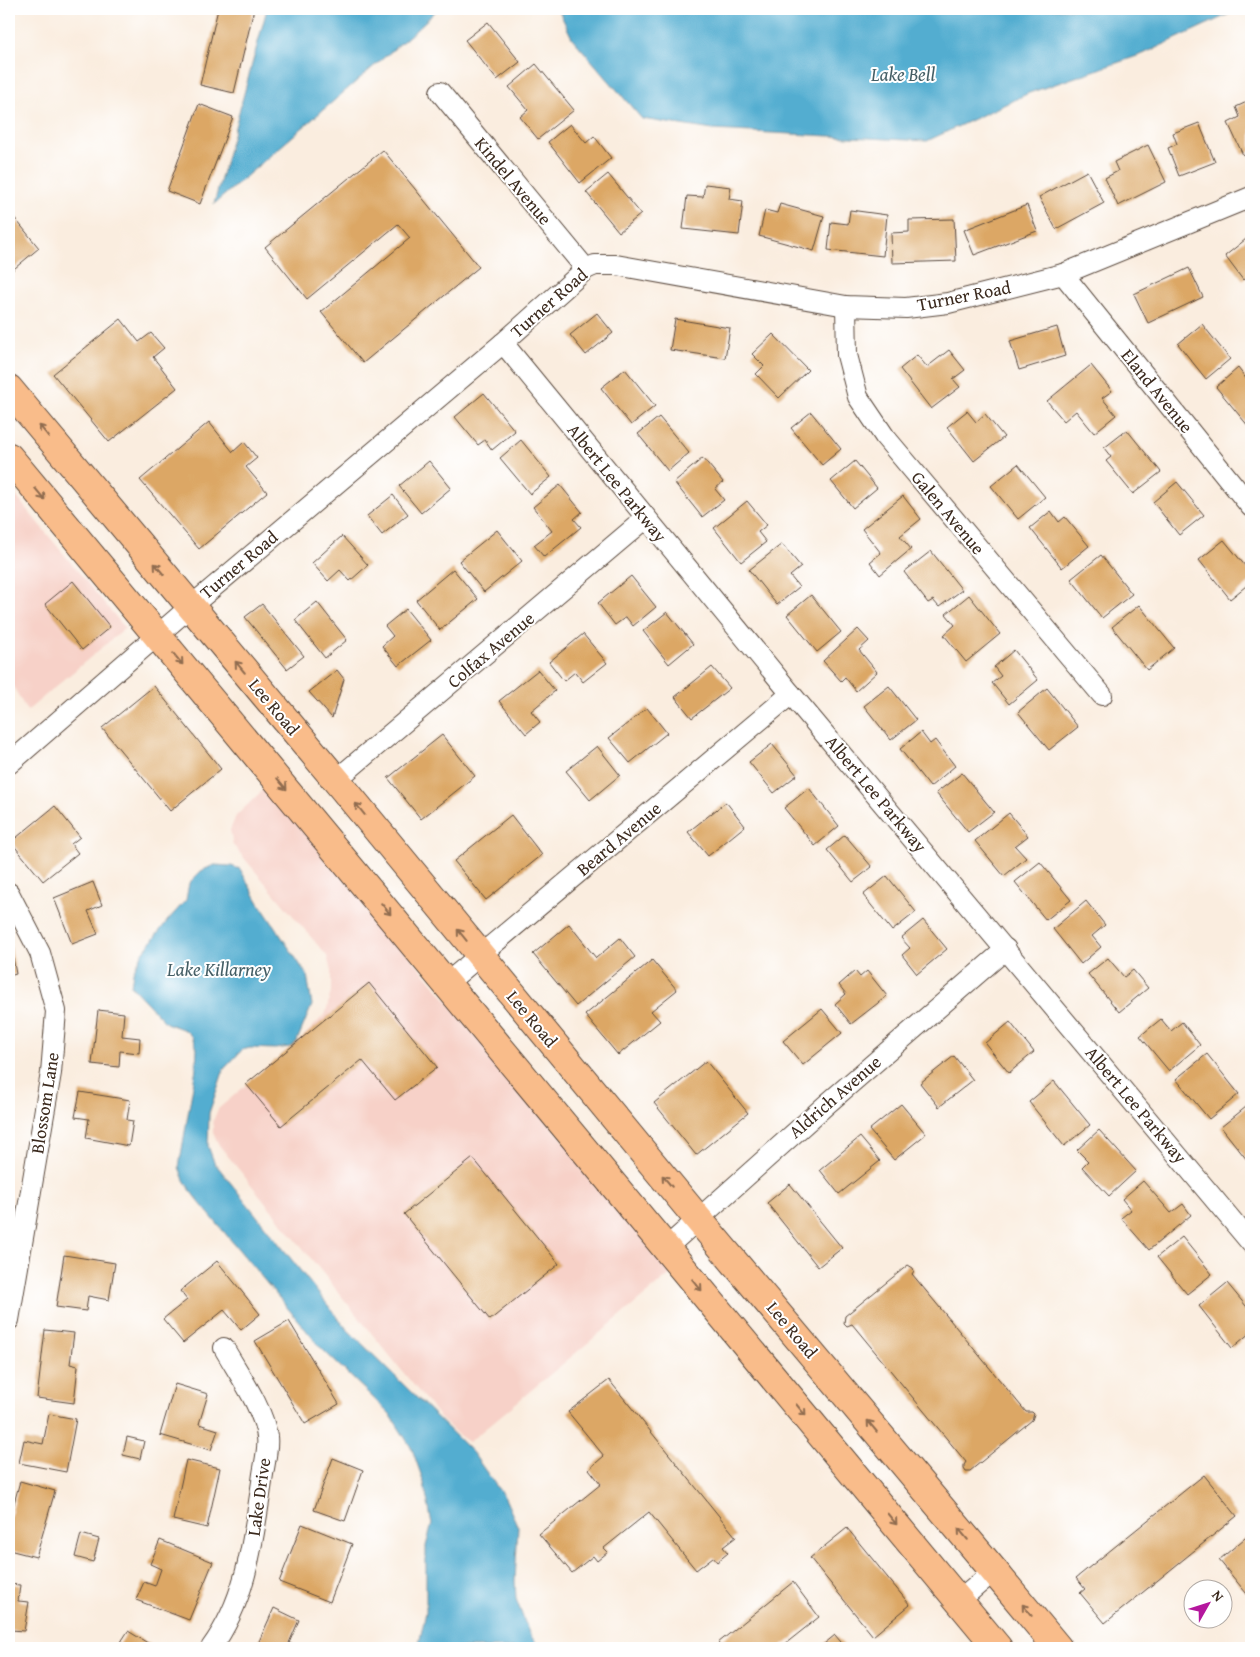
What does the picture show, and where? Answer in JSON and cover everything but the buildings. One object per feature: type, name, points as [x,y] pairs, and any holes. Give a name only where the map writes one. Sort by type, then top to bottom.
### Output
[{"type":"main road","name":"Lee Road","points":[[9,389],[336,780],[698,1219],[1058,1648]]},
{"type":"main road","points":[[9,457],[998,1648]]},
{"type":"street","name":"Kindel Avenue","points":[[440,92],[586,269]]},
{"type":"street","name":"Turner Road","points":[[9,764],[190,606],[503,344],[586,269],[595,265],[616,265],[846,306],[906,308],[948,303],[1063,274],[1251,197]]},
{"type":"street","name":"Eland Avenue","points":[[1063,274],[1251,507]]},
{"type":"street","name":"Galen Avenue","points":[[846,306],[847,355],[858,397],[884,437],[1102,696]]},
{"type":"street","name":"Albert Lee Parkway","points":[[503,344],[791,694],[1251,1243]]},
{"type":"street","name":"Colfax Avenue","points":[[336,780],[645,518]]},
{"type":"street","name":"Beard Avenue","points":[[447,983],[791,694]]},
{"type":"street","name":"Blossom Lane","points":[[9,893],[40,953],[56,1011],[51,1073],[9,1320]]},
{"type":"street","name":"Aldrich Avenue","points":[[666,1248],[827,1104],[1006,949]]},
{"type":"street","name":"Lake Drive","points":[[211,1648],[220,1636],[238,1598],[252,1551],[268,1438],[262,1418],[224,1348]]},
{"type":"street","points":[[959,1601],[994,1571]]},
{"type":"shaded area","points":[[9,488],[125,628],[27,711],[9,679]]},
{"type":"shaded area","points":[[268,785],[673,1272],[469,1442],[441,1419],[219,1145],[213,1133],[213,1121],[218,1109],[302,1038],[326,1013],[331,991],[331,971],[327,956],[233,845],[230,830],[236,816]]},
{"type":"water","points":[[267,9],[345,9],[362,16],[395,9],[438,9],[214,204]]},
{"type":"water","name":"Lake Bell","points":[[558,9],[1240,9],[1143,54],[1029,93],[927,141],[713,130],[642,119],[572,38]]},
{"type":"water","name":"Lake Killarney","points":[[214,865],[231,866],[240,869],[259,903],[307,975],[312,1005],[296,1043],[290,1047],[275,1049],[250,1048],[242,1050],[224,1069],[209,1113],[208,1146],[214,1162],[346,1328],[472,1452],[505,1498],[518,1527],[516,1599],[529,1633],[539,1648],[418,1648],[426,1612],[426,1546],[432,1524],[424,1483],[412,1449],[390,1414],[321,1348],[194,1196],[184,1180],[179,1167],[196,1068],[197,1048],[192,1037],[185,1030],[166,1023],[131,986],[133,972],[142,954],[186,900],[189,883],[201,871]]}]
